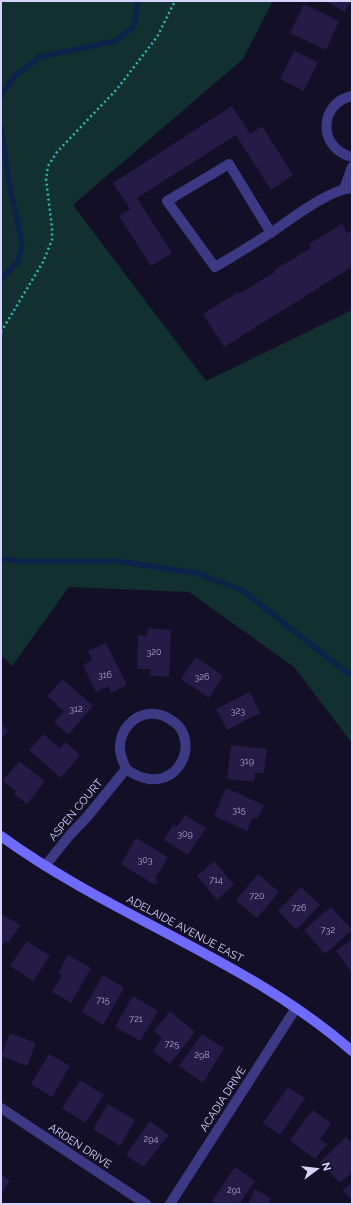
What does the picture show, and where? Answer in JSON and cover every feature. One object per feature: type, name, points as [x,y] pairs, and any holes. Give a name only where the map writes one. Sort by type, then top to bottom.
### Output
[{"type":"main road","name":"ADELAIDE AVENUE EAST","points":[[1,836],[45,866],[83,889],[208,954],[249,978],[296,1008],[352,1051]]},
{"type":"street","points":[[351,95],[340,101],[332,108],[327,118],[326,129],[329,140],[336,149],[345,156],[352,157]]},
{"type":"street","points":[[271,233],[229,164],[167,201],[214,267],[271,233],[312,204],[348,188],[352,167]]},
{"type":"street","points":[[154,714],[164,716],[174,722],[181,730],[185,741],[185,752],[182,763],[174,772],[165,778],[154,780],[143,778],[126,769],[121,757],[121,736],[126,726],[134,719],[144,715],[154,714]]},
{"type":"street","name":"ASPEN COURT","points":[[45,866],[126,769]]},
{"type":"street","name":"ACADIA DRIVE","points":[[170,1204],[296,1008]]},
{"type":"street","name":"ARDEN DRIVE","points":[[1,1108],[146,1204]]},
{"type":"path","points":[[1,332],[43,262],[52,240],[46,178],[48,166],[57,152],[117,90],[157,37],[175,1]]},
{"type":"green space","points":[[1,1],[273,1],[243,59],[73,205],[206,381],[352,310],[352,743],[294,667],[189,592],[69,587],[12,666],[1,655]]},
{"type":"building","points":[[326,1],[351,1],[345,12]]},
{"type":"building","points":[[304,4],[339,21],[326,50],[290,33]]},
{"type":"building","points":[[294,51],[318,62],[304,91],[280,79]]},
{"type":"building","points":[[232,106],[250,134],[262,126],[293,175],[271,190],[236,135],[137,198],[172,253],[151,266],[119,216],[130,209],[113,183]]},
{"type":"building","points":[[342,224],[347,233],[352,230],[352,267],[224,347],[203,314],[238,292],[239,294],[275,272],[274,270],[311,248],[309,244]]},
{"type":"building","points":[[148,628],[171,630],[169,677],[150,676],[151,669],[137,669],[138,635],[147,636]]},
{"type":"building","points":[[106,643],[127,685],[111,693],[108,686],[96,692],[83,665],[92,660],[88,651]]},
{"type":"building","points":[[196,657],[223,676],[209,698],[181,679]]},
{"type":"building","points":[[63,679],[93,706],[68,735],[54,722],[64,711],[47,696]]},
{"type":"building","points":[[250,692],[260,713],[227,730],[216,709]]},
{"type":"building","points":[[1,723],[8,731],[1,738]]},
{"type":"building","points":[[43,734],[60,748],[65,742],[80,755],[61,778],[29,750]]},
{"type":"building","points":[[231,745],[267,749],[264,773],[255,773],[254,782],[227,779]]},
{"type":"building","points":[[19,761],[45,781],[27,804],[14,794],[16,791],[3,781]]},
{"type":"building","points":[[226,788],[264,805],[257,819],[253,817],[247,831],[214,816]]},
{"type":"building","points":[[185,815],[206,828],[188,855],[164,840],[173,825],[177,827]]},
{"type":"building","points":[[136,838],[168,857],[155,879],[158,880],[155,885],[121,864]]},
{"type":"building","points":[[214,861],[234,885],[217,900],[197,876]]},
{"type":"building","points":[[258,874],[279,892],[257,918],[236,900]]},
{"type":"building","points":[[301,887],[320,905],[296,930],[278,911]]},
{"type":"building","points":[[331,907],[352,930],[325,954],[304,930]]},
{"type":"building","points":[[1,914],[20,925],[8,944],[5,941],[1,948]]},
{"type":"building","points":[[351,940],[352,942],[352,973],[336,951]]},
{"type":"building","points":[[27,941],[50,956],[33,981],[10,966]]},
{"type":"building","points":[[68,955],[91,968],[71,1003],[52,992],[62,975],[58,973]]},
{"type":"building","points":[[103,975],[124,988],[103,1025],[82,1012]]},
{"type":"building","points":[[133,996],[158,1011],[140,1041],[115,1027]]},
{"type":"building","points":[[170,1011],[195,1032],[170,1064],[153,1051],[162,1038],[154,1031]]},
{"type":"building","points":[[10,1033],[36,1043],[27,1066],[1,1056]]},
{"type":"building","points":[[202,1034],[224,1048],[203,1083],[179,1066]]},
{"type":"building","points":[[49,1054],[70,1066],[52,1097],[31,1084]]},
{"type":"building","points":[[80,1080],[104,1095],[85,1123],[62,1108]]},
{"type":"building","points":[[288,1087],[305,1098],[280,1135],[263,1123]]},
{"type":"building","points":[[108,1104],[135,1120],[120,1146],[93,1129]]},
{"type":"building","points":[[313,1110],[331,1124],[320,1139],[327,1144],[315,1159],[290,1140]]},
{"type":"building","points":[[150,1121],[169,1135],[143,1167],[126,1155]]},
{"type":"building","points":[[346,1137],[352,1143],[352,1172],[340,1183],[320,1162]]},
{"type":"building","points":[[235,1167],[255,1181],[239,1204],[216,1204],[212,1201]]},
{"type":"building","points":[[1,1174],[10,1181],[1,1193]]},
{"type":"building","points":[[352,1182],[352,1200],[343,1190]]},
{"type":"building","points":[[255,1189],[271,1198],[268,1204],[248,1204]]},
{"type":"waterway","points":[[1,98],[2,93],[14,77],[39,57],[116,41],[134,26],[138,1]]},
{"type":"waterway","points":[[1,127],[10,190],[22,245],[18,262],[1,279]]},
{"type":"waterway","points":[[1,559],[18,561],[116,561],[196,573],[242,590],[346,672],[352,675]]}]
